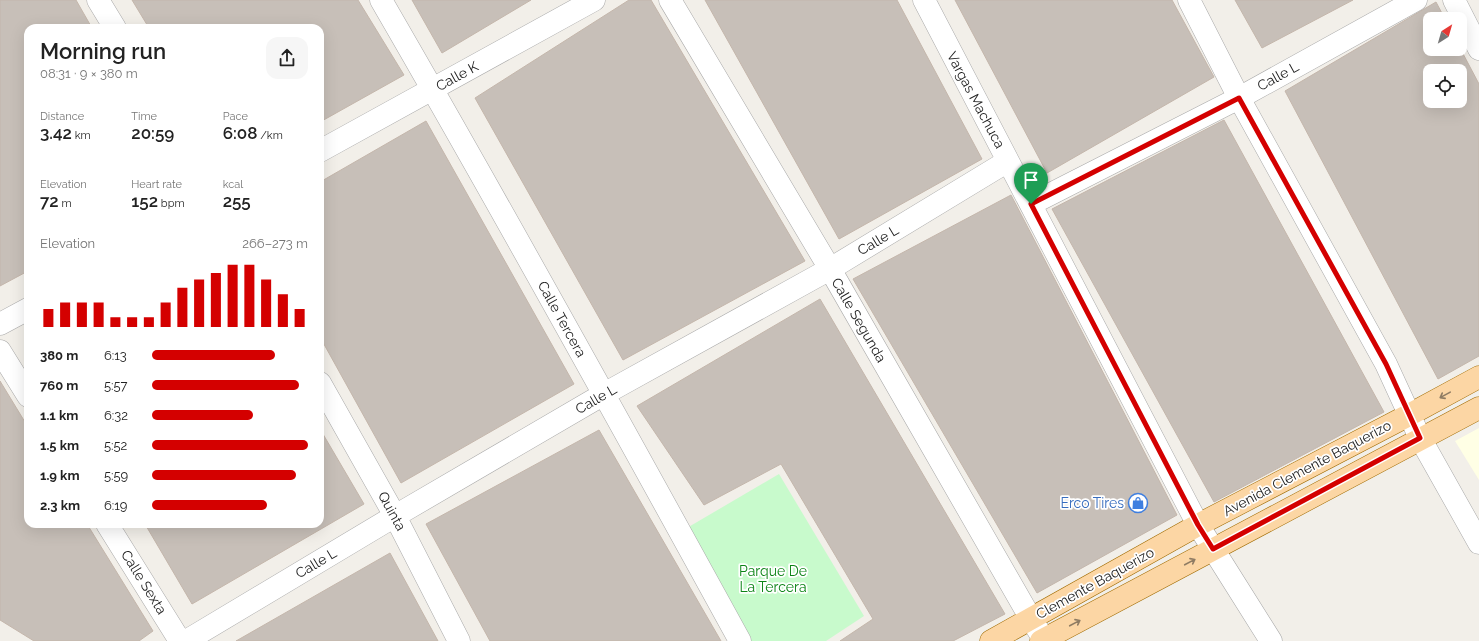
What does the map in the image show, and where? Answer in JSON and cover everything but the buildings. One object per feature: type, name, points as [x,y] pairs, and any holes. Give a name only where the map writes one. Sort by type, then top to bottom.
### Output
[{"type":"main road","name":"Avenida Clemente Baquerizo","points":[[1198,525],[1479,377]]},
{"type":"main road","points":[[1043,640],[1420,438],[1479,408]]},
{"type":"main road","name":"Clemente Baquerizo","points":[[991,641],[1198,525]]},
{"type":"street","points":[[98,0],[113,24]]},
{"type":"street","name":"Calle Tercera","points":[[381,0],[604,394],[740,641]]},
{"type":"street","name":"Calle K","points":[[324,149],[594,0]]},
{"type":"street","name":"Calle Segunda","points":[[670,0],[830,269],[1043,640]]},
{"type":"street","name":"Vargas Machuca","points":[[924,0],[1198,525],[1271,641]]},
{"type":"street","points":[[1189,0],[1239,98],[1386,364],[1420,438],[1479,543]]},
{"type":"street","name":"Calle L","points":[[1031,204],[1239,98],[1416,0]]},
{"type":"street","points":[[1454,0],[1479,49]]},
{"type":"street","name":"Calle L","points":[[186,641],[395,516],[604,394],[830,269],[1008,161]]},
{"type":"street","points":[[0,324],[24,311]]},
{"type":"street","points":[[0,351],[24,390]]},
{"type":"street","name":"Quinta","points":[[324,391],[395,516],[459,641]]},
{"type":"street","name":"Calle Sexta","points":[[109,528],[180,641]]},
{"type":"shaded area","points":[[1479,428],[1479,480],[1455,441]]},
{"type":"green space","name":"Parque De La Tercera","points":[[779,474],[864,616],[826,641],[740,641],[680,532]]},
{"type":"place","name":"Erco Tires","points":[[1138,503]]},
{"type":"route","points":[[1239,98],[1386,364],[1420,438],[1213,549],[1198,525],[1031,204],[1239,98]]}]
